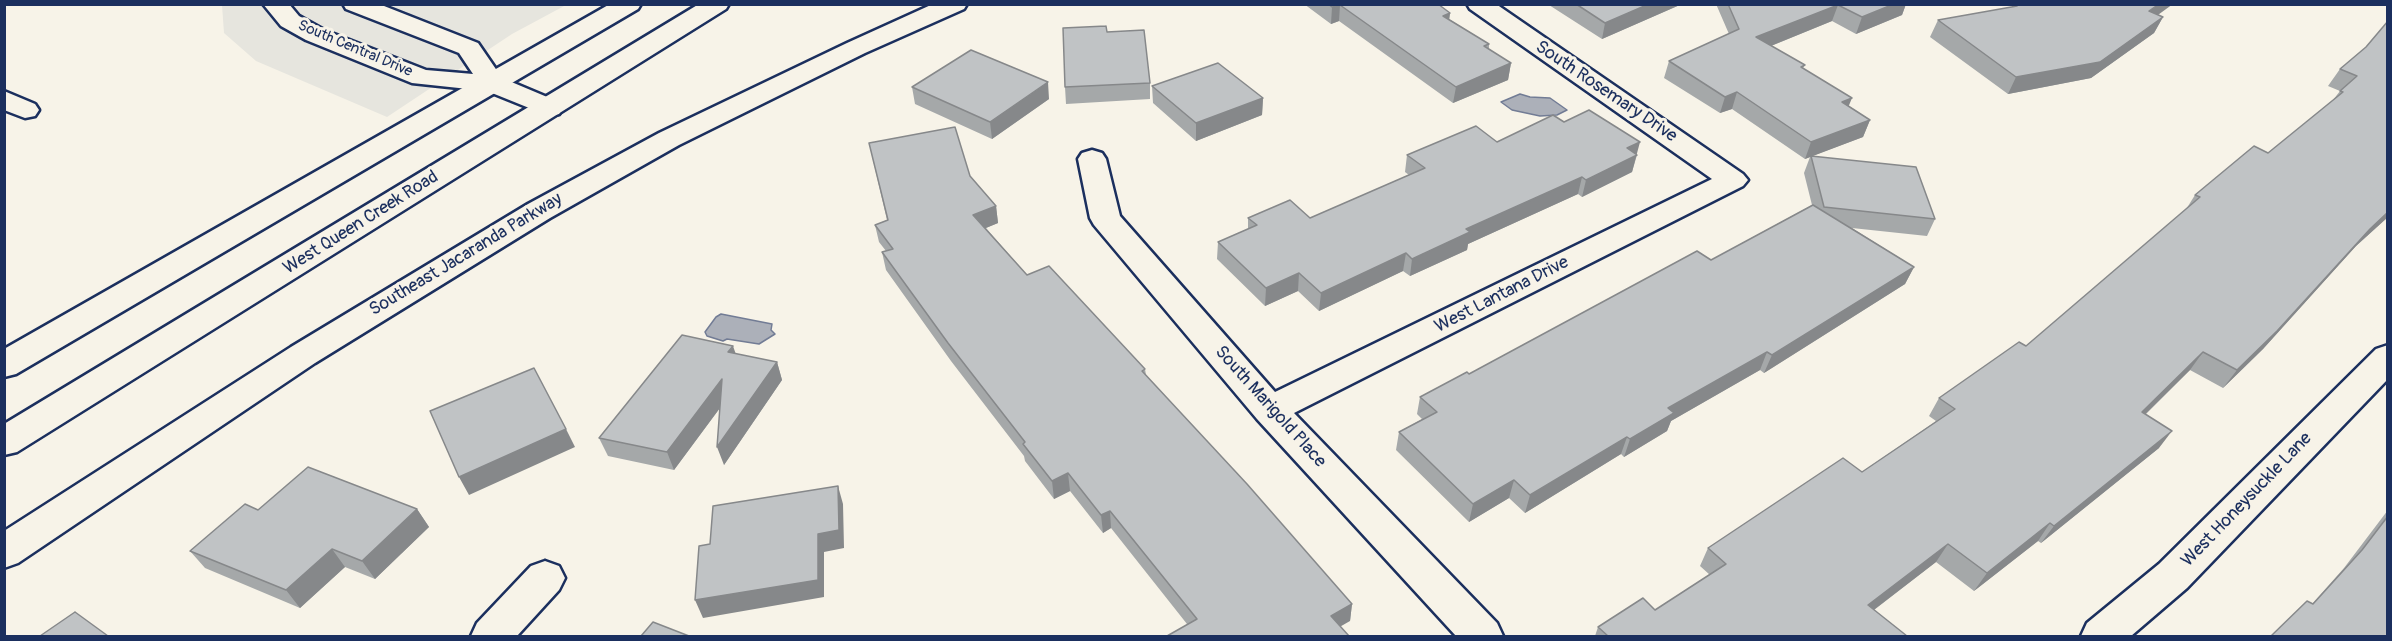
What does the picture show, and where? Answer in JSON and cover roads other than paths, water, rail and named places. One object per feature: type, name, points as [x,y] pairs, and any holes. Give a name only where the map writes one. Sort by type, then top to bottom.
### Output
[{"type":"street","name":"South Central Drive","points":[[275,4],[290,21],[315,35],[421,77],[492,84],[549,108]]},
{"type":"street","points":[[355,4],[469,48],[492,84]]},
{"type":"street","points":[[4,365],[629,4]]},
{"type":"street","name":"West Queen Creek Road","points":[[4,442],[717,4]]},
{"type":"street","name":"Southeast Jacaranda Parkway","points":[[4,552],[303,355],[539,211],[669,139],[856,48],[955,4]]},
{"type":"street","name":"South Rosemary Drive","points":[[1479,4],[1733,180]]},
{"type":"street","name":"South Marigold Place","points":[[1092,159],[1105,218],[1270,410],[1482,636]]},
{"type":"street","name":"West Lantana Drive","points":[[1270,410],[1733,180]]},
{"type":"street","name":"West Honeysuckle Lane","points":[[2102,636],[2173,576],[2388,357]]},
{"type":"street","points":[[492,636],[545,578]]}]
